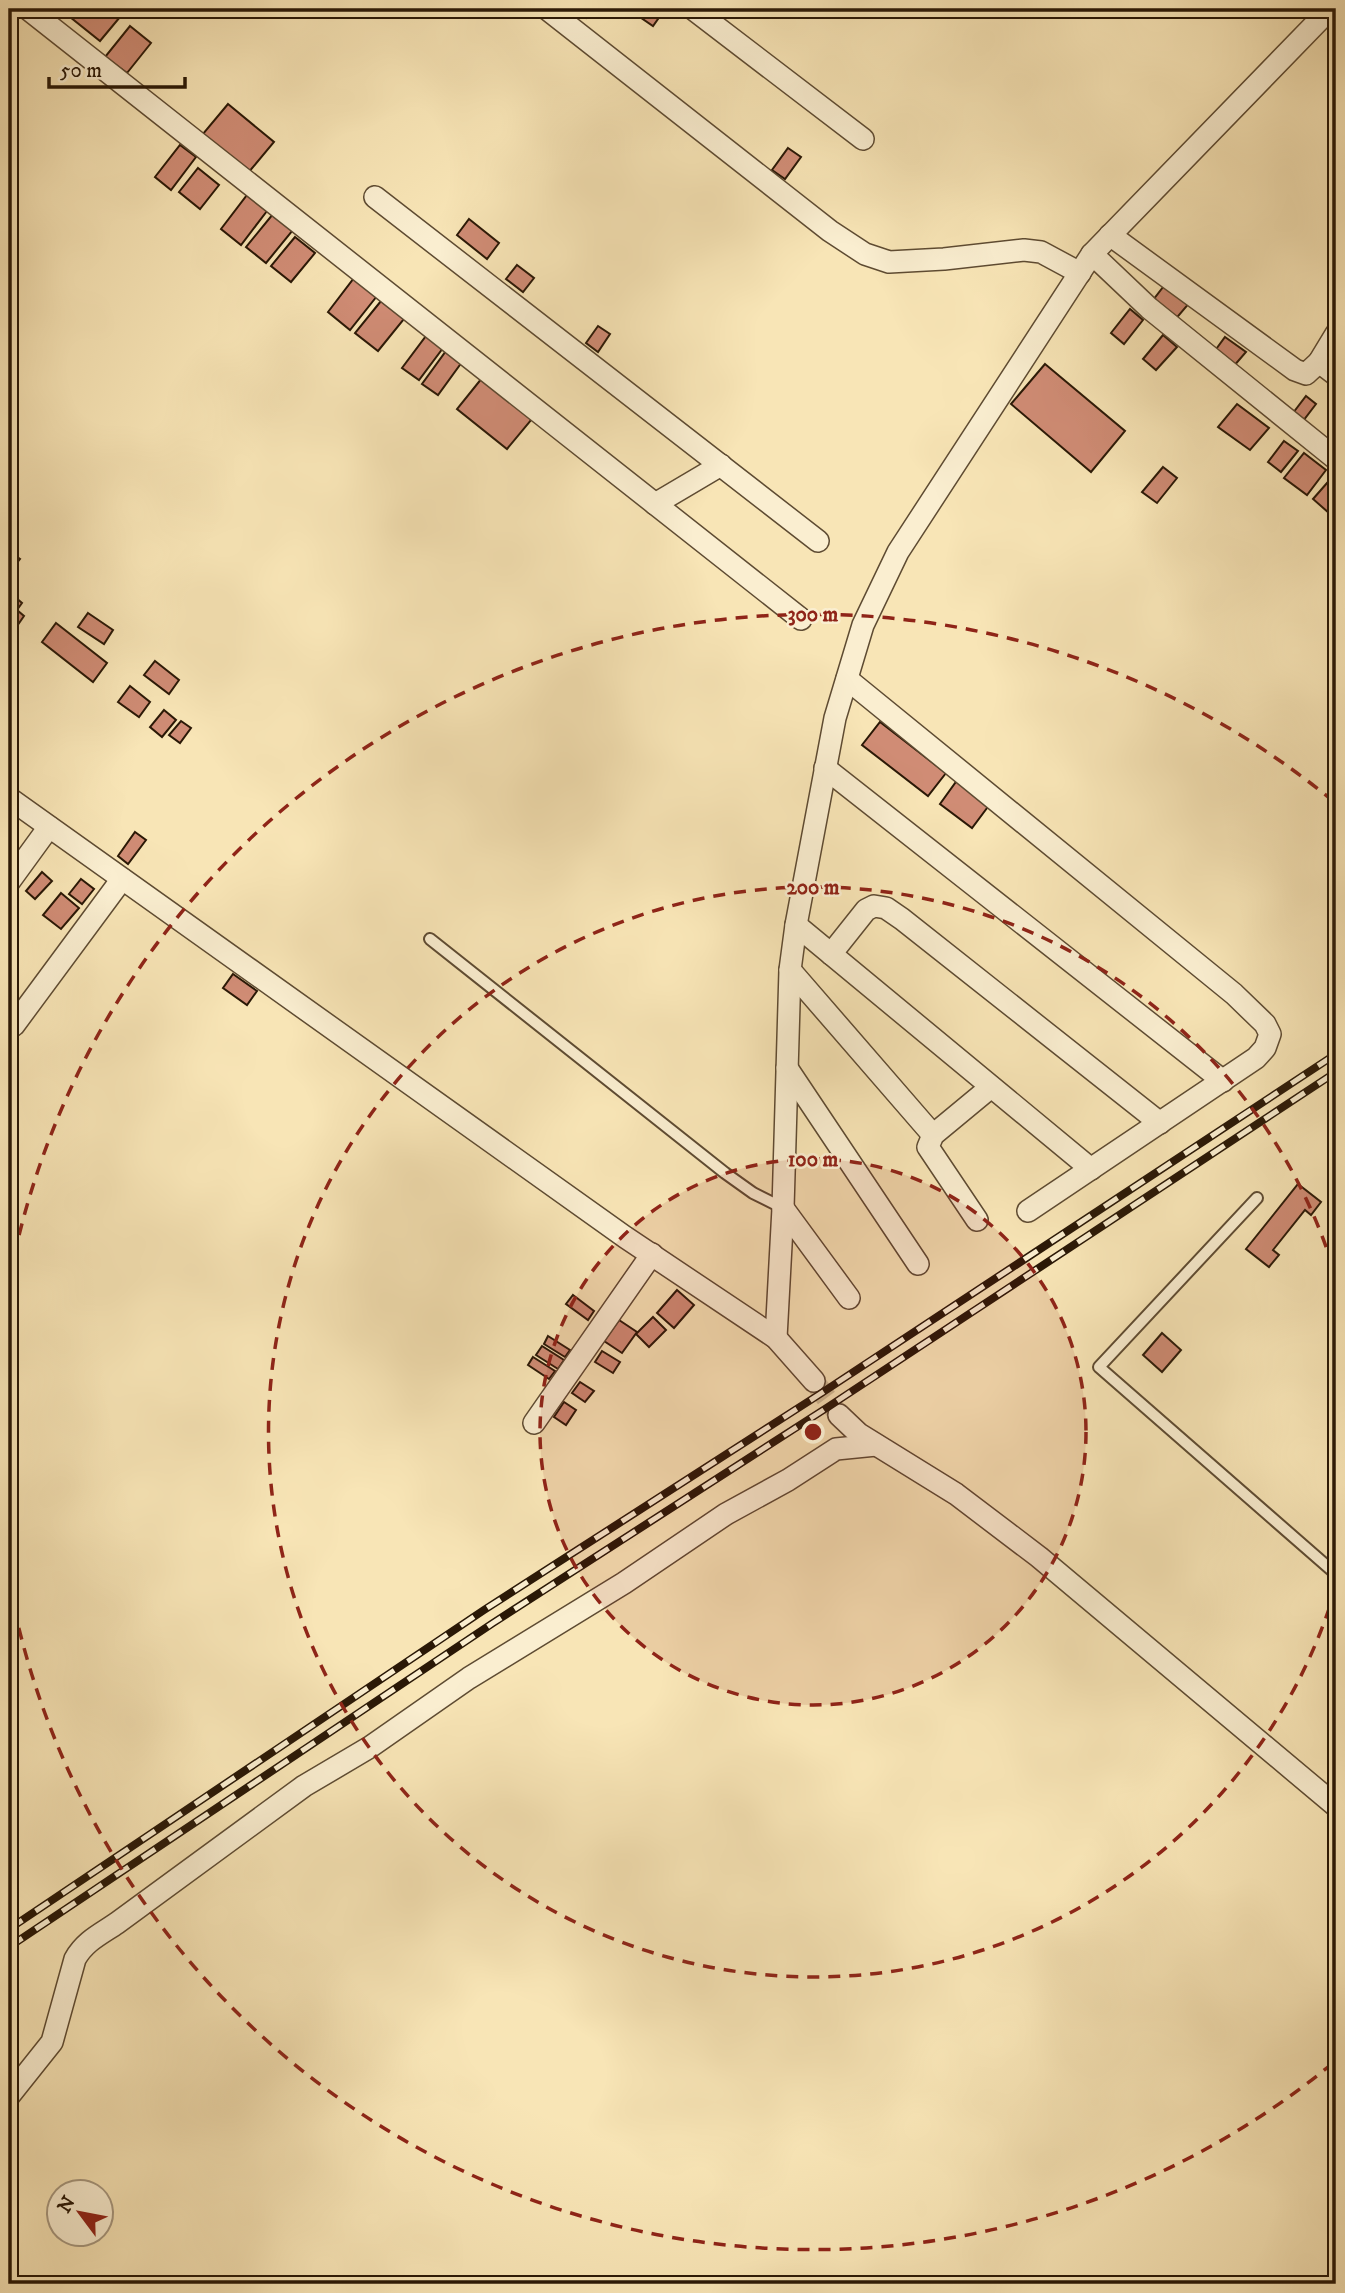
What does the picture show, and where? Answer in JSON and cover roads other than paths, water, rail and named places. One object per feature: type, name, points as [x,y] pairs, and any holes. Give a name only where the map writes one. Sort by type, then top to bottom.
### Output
[{"type":"street","points":[[28,9],[801,619]]},
{"type":"street","points":[[547,9],[830,231],[865,254],[889,262],[1024,250],[1041,252],[1074,270]]},
{"type":"street","points":[[693,9],[863,139]]},
{"type":"street","points":[[775,1338],[783,1208],[790,970],[835,718],[863,625],[898,552],[1074,270],[1330,9]]},
{"type":"street","points":[[375,198],[818,541]]},
{"type":"street","points":[[1110,235],[1295,370],[1306,374],[1319,362],[1336,334]]},
{"type":"street","points":[[1092,254],[1150,308],[1336,459]]},
{"type":"street","points":[[1319,362],[1336,375]]},
{"type":"street","points":[[655,504],[720,465]]},
{"type":"street","points":[[847,679],[1224,985],[1265,1024],[1270,1034],[1265,1048],[1256,1058],[1028,1211]]},
{"type":"street","points":[[825,768],[1223,1081]]},
{"type":"street","points":[[9,798],[652,1254],[775,1338],[814,1381]]},
{"type":"street","points":[[9,882],[48,827]]},
{"type":"street","points":[[9,1029],[122,879]]},
{"type":"street","points":[[831,954],[866,910],[874,906],[886,908],[1160,1122]]},
{"type":"street","points":[[796,925],[1091,1169]]},
{"type":"street","points":[[790,970],[933,1135]]},
{"type":"street","points":[[787,1068],[918,1264]]},
{"type":"street","points":[[977,1220],[929,1150],[928,1143],[933,1135],[991,1087]]},
{"type":"street","points":[[783,1208],[849,1298]]},
{"type":"street","points":[[534,1423],[652,1254]]},
{"type":"street","points":[[839,1415],[859,1434],[956,1494],[1040,1557],[1336,1806]]},
{"type":"street","points":[[9,2096],[52,2042],[75,1959],[81,1949],[96,1936],[304,1786],[370,1747],[470,1678],[624,1583],[726,1514],[788,1480],[836,1449],[876,1445]]},
{"type":"lane","points":[[430,939],[725,1173],[752,1193],[783,1208]]},
{"type":"lane","points":[[1257,1198],[1099,1367],[1336,1574]]},
{"type":"tunnel","points":[[814,1381],[839,1415]]},
{"type":"railway","points":[[9,1929],[484,1610],[820,1394],[1336,1054]]},
{"type":"railway","points":[[9,1947],[493,1623],[828,1407],[1336,1072]]}]
